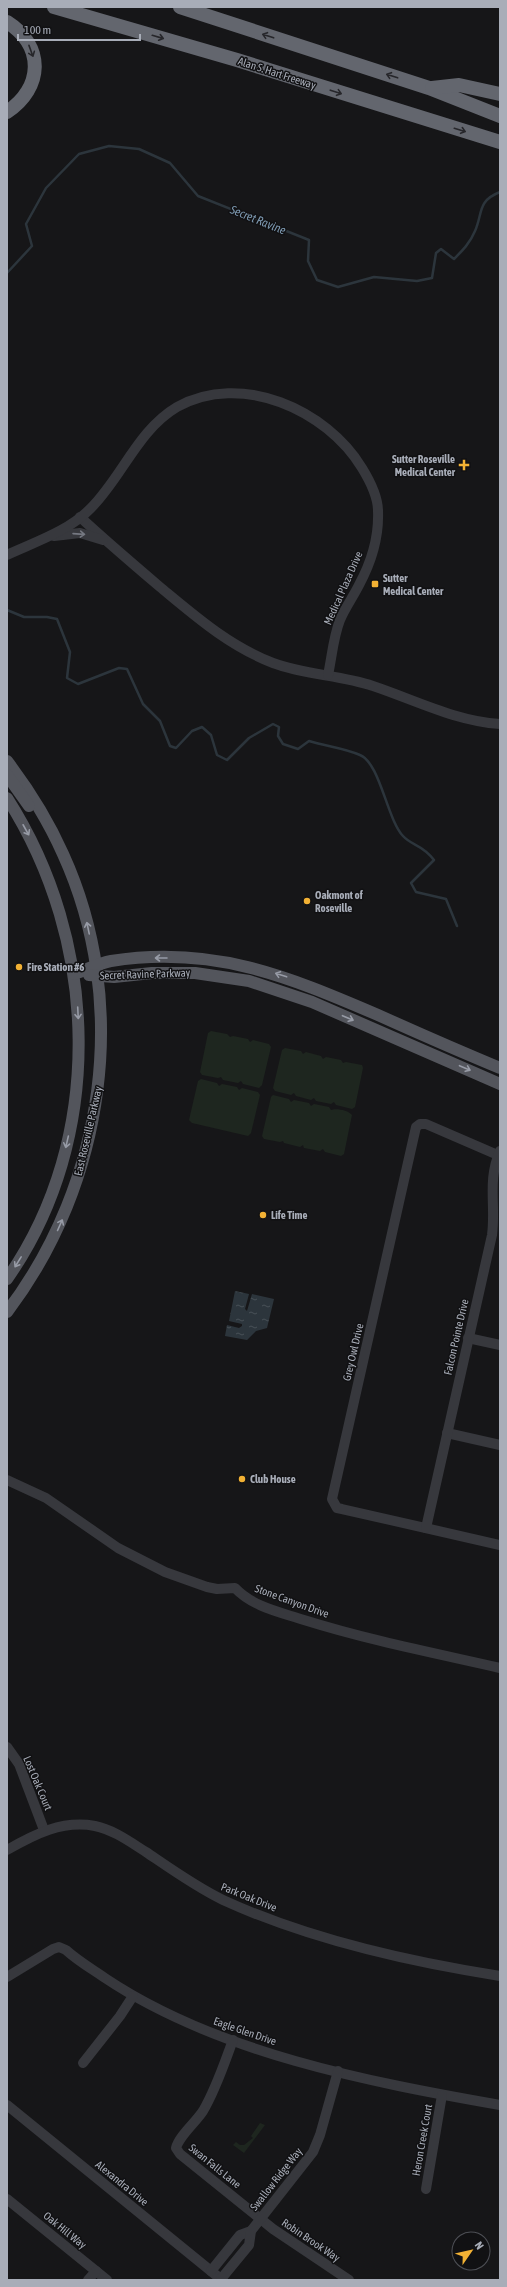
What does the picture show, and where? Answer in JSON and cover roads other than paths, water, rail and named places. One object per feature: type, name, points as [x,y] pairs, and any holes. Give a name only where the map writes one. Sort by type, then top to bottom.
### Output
[{"type":"highway","name":"Alan S. Hart Freeway","points":[[54,7],[237,60],[500,142]]},
{"type":"highway","points":[[180,7],[429,88],[500,116]]},
{"type":"highway","points":[[7,22],[26,39],[32,49],[35,70],[32,87],[27,94],[7,112]]},
{"type":"highway","points":[[429,88],[459,85],[500,94]]},
{"type":"main road","name":"East Roseville Parkway","points":[[7,761],[33,798],[54,834],[64,854],[79,896],[86,918],[96,971],[102,1040],[98,1095],[87,1147],[77,1182],[55,1235],[35,1272],[7,1312]]},
{"type":"main road","points":[[7,775],[35,813],[54,834]]},
{"type":"main road","name":"East Roseville Parkway","points":[[7,798],[34,844],[50,880],[62,920],[74,974],[78,1012],[79,1052],[76,1090],[67,1143],[54,1190],[39,1224],[7,1279]]},
{"type":"main road","name":"Secret Ravine Parkway","points":[[96,971],[110,961],[182,958],[226,962],[253,968],[314,988],[500,1068]]},
{"type":"main road","name":"Secret Ravine Parkway","points":[[74,974],[96,971],[114,977],[168,972],[195,973],[249,981],[312,1002],[500,1084]]},
{"type":"street","name":"Medical Plaza Drive","points":[[8,555],[46,537],[80,517],[114,482],[149,431],[167,414],[188,402],[214,394],[250,395],[286,405],[311,417],[338,438],[356,459],[373,489],[378,512],[376,534],[370,560],[366,573],[341,620],[335,635],[328,675]]},
{"type":"street","points":[[80,517],[199,619],[240,648],[282,666],[370,685],[460,718],[481,723],[500,724]]},
{"type":"street","points":[[46,537],[80,534],[110,544]]},
{"type":"street","name":"Grey Owl Drive","points":[[499,1154],[426,1124],[416,1127],[332,1499],[337,1508],[500,1545]]},
{"type":"street","name":"Falcon Pointe Drive","points":[[426,1528],[492,1235],[493,1217],[491,1189],[499,1154]]},
{"type":"street","points":[[468,1338],[500,1345]]},
{"type":"street","points":[[447,1433],[500,1445]]},
{"type":"street","name":"Stone Canyon Drive","points":[[7,1480],[46,1498],[118,1548],[165,1572],[207,1587],[217,1589],[235,1588],[242,1595],[258,1604],[349,1634],[500,1668]]},
{"type":"street","name":"Lost Oak Court","points":[[7,1747],[19,1764],[44,1830]]},
{"type":"street","name":"Park Oak Drive","points":[[7,1850],[44,1830],[71,1825],[97,1826],[126,1839],[206,1892],[276,1920],[327,1937],[422,1962],[500,1976]]},
{"type":"street","name":"Eagle Glen Drive","points":[[7,1976],[59,1947],[66,1950],[133,1996],[174,2017],[233,2040],[338,2071],[442,2095],[500,2105]]},
{"type":"street","points":[[83,2063],[120,2016],[133,1996]]},
{"type":"street","name":"Swan Falls Lane","points":[[233,2040],[208,2102],[196,2122],[178,2141],[176,2148],[180,2154],[261,2219]]},
{"type":"street","name":"Swallow Ridge Way","points":[[211,2271],[240,2235],[251,2231],[303,2166],[315,2147],[338,2071]]},
{"type":"street","name":"Heron Creek Court","points":[[426,2189],[442,2095]]},
{"type":"street","name":"Alexandra Drive","points":[[7,2106],[221,2280]]},
{"type":"street","name":"Oak Hill Way","points":[[7,2198],[107,2280]]},
{"type":"street","name":"Robin Brook Way","points":[[261,2219],[305,2252],[349,2280]]},
{"type":"street","name":"Swallow Ridge Way","points":[[221,2280],[249,2245],[251,2231]]},
{"type":"street","points":[[229,2250],[238,2257]]},
{"type":"street","points":[[88,2280],[96,2271]]},
{"type":"water","points":[[235,1291],[249,1294],[245,1309],[247,1311],[252,1294],[274,1299],[267,1328],[256,1331],[247,1340],[225,1336],[227,1325],[239,1328],[242,1326],[242,1324],[229,1321]]},
{"type":"waterway","name":"Secret Ravine","points":[[7,273],[32,246],[26,224],[46,188],[79,154],[109,146],[139,149],[170,163],[198,196],[309,240],[308,261],[317,280],[338,287],[374,277],[417,281],[432,278],[436,253],[441,249],[454,259],[471,239],[484,204],[488,199],[500,192]]},
{"type":"waterway","points":[[7,610],[24,617],[47,617],[57,619],[70,652],[67,678],[78,684],[119,668],[127,669],[143,704],[160,721],[170,746],[176,748],[192,731],[202,727],[211,735],[217,755],[227,760],[249,738],[273,724],[279,727],[278,736],[283,744],[298,749],[309,741],[360,755],[367,760],[373,769],[397,828],[406,839],[421,848],[434,860],[411,883],[416,892],[446,899],[457,926]]},
{"type":"place","name":"Sutter Roseville Medical Center","points":[[464,465]]},
{"type":"place","name":"Sutter Medical Center","points":[[375,584]]},
{"type":"place","name":"Oakmont of Roseville","points":[[307,901]]},
{"type":"place","name":"Fire Station #6","points":[[19,967]]},
{"type":"place","name":"Life Time","points":[[263,1215]]},
{"type":"place","name":"Club House","points":[[242,1479]]}]
